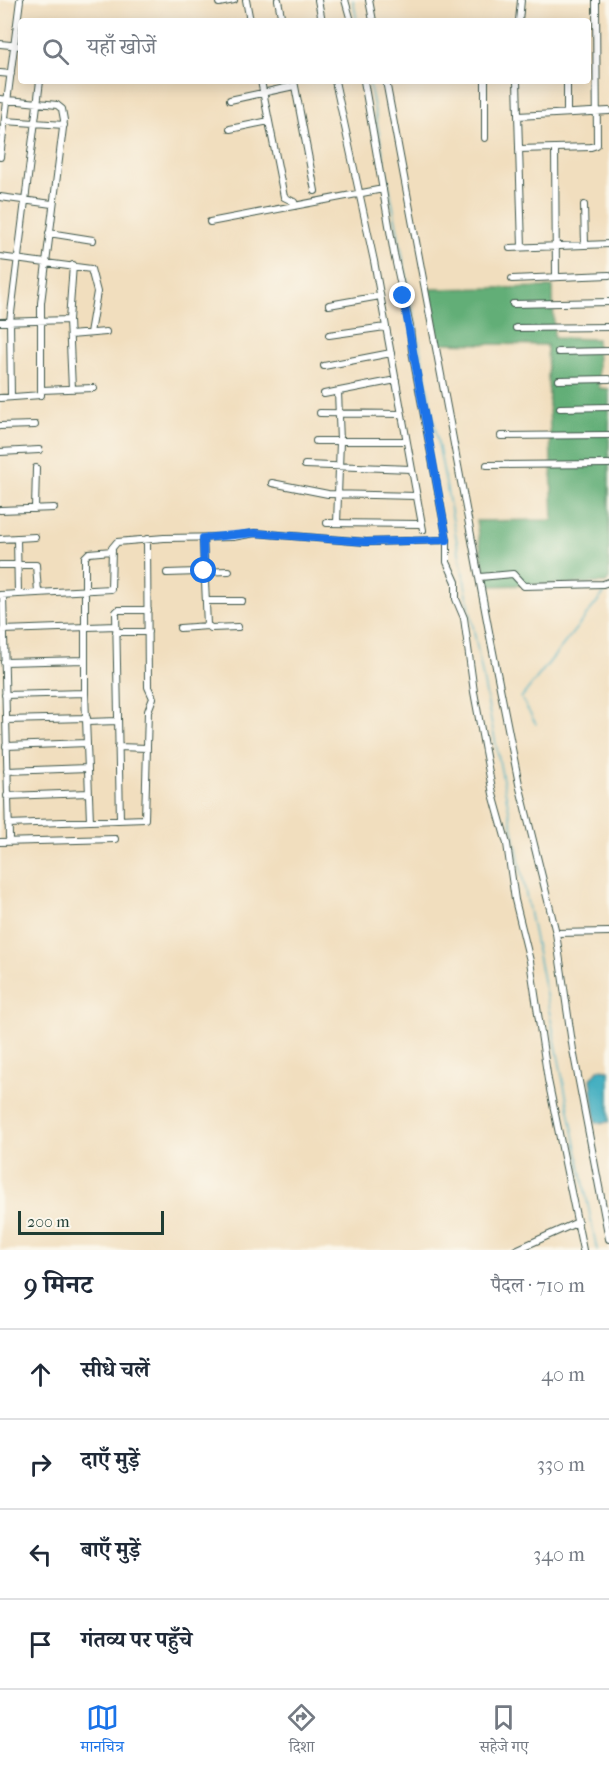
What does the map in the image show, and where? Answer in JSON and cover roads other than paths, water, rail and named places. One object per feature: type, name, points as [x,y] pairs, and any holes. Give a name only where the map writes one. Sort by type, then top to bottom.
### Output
[{"type":"street","points":[[19,18],[20,0]]},
{"type":"street","points":[[219,3],[234,0]]},
{"type":"street","points":[[246,0],[249,18]]},
{"type":"street","points":[[278,0],[281,18]]},
{"type":"street","points":[[318,0],[321,18]]},
{"type":"street","points":[[345,0],[350,18]]},
{"type":"street","points":[[369,0],[372,18]]},
{"type":"street","points":[[519,18],[521,0]]},
{"type":"street","points":[[519,149],[596,146],[596,0]]},
{"type":"street","points":[[0,44],[18,46],[11,74],[0,157]]},
{"type":"street","points":[[0,73],[11,74]]},
{"type":"street","points":[[11,397],[10,321],[40,84]]},
{"type":"street","points":[[262,84],[284,197],[295,204]]},
{"type":"street","points":[[230,99],[291,84]]},
{"type":"street","points":[[294,84],[315,191]]},
{"type":"street","points":[[327,523],[422,527],[360,193],[336,84]]},
{"type":"street","points":[[365,84],[395,263],[410,327],[434,479],[447,540],[448,564],[456,582],[456,599],[464,618],[474,692],[493,794],[507,844],[515,900],[530,961],[548,1080],[583,1250]]},
{"type":"street","points":[[387,84],[419,269],[519,784],[556,933],[573,1050],[609,1239]]},
{"type":"street","points":[[485,84],[485,138]]},
{"type":"street","points":[[517,84],[522,247]]},
{"type":"street","points":[[567,84],[567,113]]},
{"type":"street","points":[[0,99],[59,106],[63,112],[64,125],[45,262],[40,320],[41,390],[39,397],[0,398]]},
{"type":"street","points":[[518,116],[609,111]]},
{"type":"street","points":[[5,121],[64,125]]},
{"type":"street","points":[[230,129],[269,121]]},
{"type":"street","points":[[555,148],[556,277]]},
{"type":"street","points":[[210,222],[383,189]]},
{"type":"street","points":[[0,197],[52,204]]},
{"type":"street","points":[[584,205],[585,245]]},
{"type":"street","points":[[49,233],[93,240]]},
{"type":"street","points":[[510,248],[609,244]]},
{"type":"street","points":[[0,257],[92,269],[96,299],[90,333]]},
{"type":"street","points":[[72,389],[69,320],[74,265]]},
{"type":"street","points":[[512,279],[609,275]]},
{"type":"street","points":[[329,305],[380,296]]},
{"type":"street","points":[[513,304],[609,302]]},
{"type":"street","points":[[0,322],[69,320]]},
{"type":"street","points":[[329,335],[385,327]]},
{"type":"street","points":[[516,328],[609,327]]},
{"type":"street","points":[[70,335],[106,332]]},
{"type":"street","points":[[558,352],[609,351]]},
{"type":"street","points":[[324,366],[391,353]]},
{"type":"street","points":[[559,380],[609,379]]},
{"type":"street","points":[[324,394],[396,380]]},
{"type":"street","points":[[41,390],[93,388]]},
{"type":"street","points":[[337,523],[340,466],[338,392]]},
{"type":"street","points":[[560,408],[609,407]]},
{"type":"street","points":[[320,413],[401,414]]},
{"type":"street","points":[[0,426],[35,425]]},
{"type":"street","points":[[501,436],[609,435]]},
{"type":"street","points":[[316,441],[406,441]]},
{"type":"street","points":[[0,453],[39,450]]},
{"type":"street","points":[[487,465],[609,464]]},
{"type":"street","points":[[304,465],[411,469]]},
{"type":"street","points":[[35,509],[36,468]]},
{"type":"street","points":[[272,483],[285,488],[339,494],[417,496]]},
{"type":"street","points":[[0,510],[54,508]]},
{"type":"street","points":[[9,837],[1,595],[113,588],[112,551],[117,542],[255,533],[366,542],[447,540]]},
{"type":"street","points":[[0,539],[35,537]]},
{"type":"street","points":[[17,538],[18,594]]},
{"type":"street","points":[[203,538],[208,626]]},
{"type":"street","points":[[8,824],[145,819],[148,711],[153,700],[148,687],[147,539]]},
{"type":"street","points":[[90,821],[85,693],[86,555],[112,551]]},
{"type":"street","points":[[0,565],[36,566],[38,592]]},
{"type":"street","points":[[166,573],[229,571]]},
{"type":"street","points":[[480,577],[513,574],[524,586],[609,582]]},
{"type":"street","points":[[206,601],[242,601]]},
{"type":"street","points":[[120,820],[117,610],[148,610]]},
{"type":"street","points":[[3,630],[85,627],[148,632]]},
{"type":"street","points":[[180,628],[238,627]]},
{"type":"street","points":[[4,662],[86,660]]},
{"type":"street","points":[[5,695],[85,693]]},
{"type":"street","points":[[6,720],[118,721]]},
{"type":"street","points":[[6,746],[87,743]]},
{"type":"street","points":[[118,747],[147,748]]},
{"type":"street","points":[[7,771],[88,768]]},
{"type":"street","points":[[7,796],[89,794]]},
{"type":"street","points":[[0,842],[115,839]]},
{"type":"street","points":[[556,933],[609,932]]},
{"type":"street","points":[[516,1250],[578,1222]]},
{"type":"water","points":[[599,1069],[609,1070],[609,1122],[596,1123],[591,1079]]},
{"type":"waterway","points":[[353,0],[356,18]]},
{"type":"waterway","points":[[370,84],[490,715],[597,1250]]},
{"type":"waterway","points":[[536,724],[521,698],[609,587]]}]
